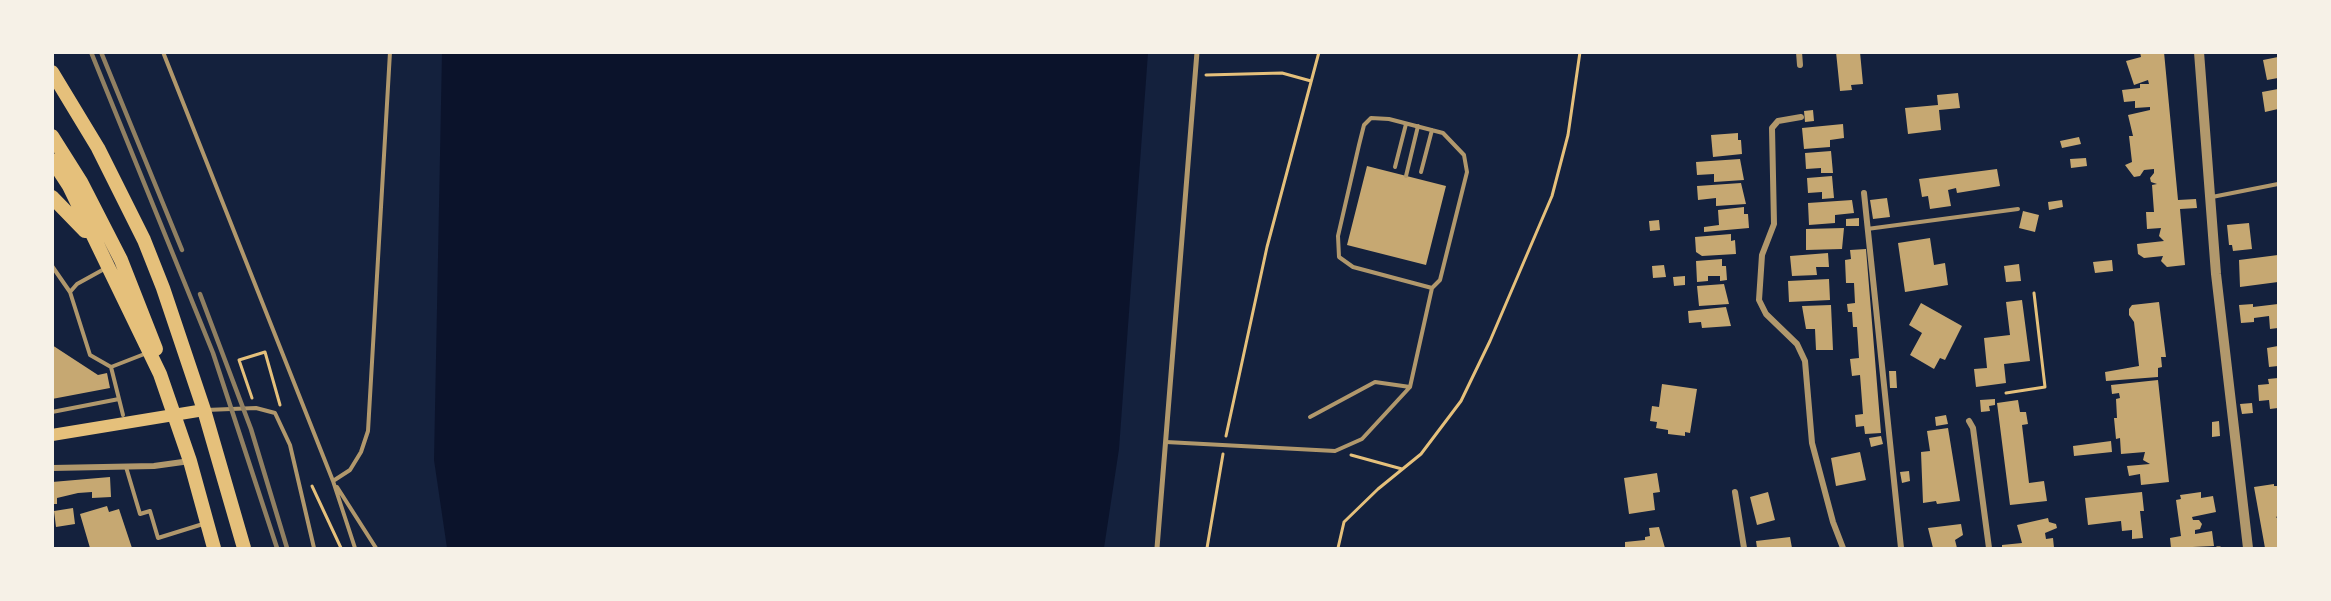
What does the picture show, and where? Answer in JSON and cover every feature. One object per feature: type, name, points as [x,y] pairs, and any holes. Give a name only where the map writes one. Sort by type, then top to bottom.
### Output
[{"type":"highway","points":[[52,72],[98,148],[144,240],[179,332],[244,549]]},
{"type":"highway","points":[[52,136],[81,182],[121,260],[156,348],[159,374]]},
{"type":"highway","points":[[52,160],[69,186],[102,251],[159,374],[190,461],[214,549]]},
{"type":"highway","points":[[52,197],[69,211],[102,251]]},
{"type":"main road","points":[[52,435],[204,410]]},
{"type":"street","points":[[1157,549],[1197,52]]},
{"type":"street","points":[[1799,52],[1800,65]]},
{"type":"street","points":[[2199,52],[2210,197],[2248,549]]},
{"type":"street","points":[[1800,117],[1778,121],[1772,128],[1774,224],[1762,255],[1758,274],[1758,300],[1766,314],[1797,344],[1805,361],[1812,443],[1833,522],[1843,549]]},
{"type":"street","points":[[1864,193],[1901,549]]},
{"type":"street","points":[[1969,421],[1973,428],[1989,549]]},
{"type":"street","points":[[52,468],[126,467],[190,461]]},
{"type":"street","points":[[1735,492],[1744,549]]},
{"type":"lane","points":[[163,52],[333,481],[355,549]]},
{"type":"lane","points":[[333,481],[350,470],[362,452],[368,431],[390,52]]},
{"type":"lane","points":[[1166,442],[1335,451],[1362,439],[1410,387],[1432,288],[1440,280],[1467,172],[1464,155],[1450,137],[1406,123],[1371,118],[1364,125],[1337,248],[1339,257],[1353,267],[1432,288]]},
{"type":"lane","points":[[1395,167],[1406,123]]},
{"type":"lane","points":[[1406,176],[1418,126]]},
{"type":"lane","points":[[1421,172],[1432,130]]},
{"type":"lane","points":[[2210,197],[2278,184]]},
{"type":"lane","points":[[1867,229],[2018,209]]},
{"type":"lane","points":[[52,266],[69,292],[90,355],[111,368],[123,415]]},
{"type":"lane","points":[[69,292],[77,284],[109,266]]},
{"type":"lane","points":[[111,368],[148,352]]},
{"type":"lane","points":[[1310,417],[1375,381],[1410,387]]},
{"type":"lane","points":[[52,412],[119,399]]},
{"type":"lane","points":[[204,410],[264,408],[275,413],[286,432],[314,549]]},
{"type":"lane","points":[[126,467],[140,514],[150,511],[158,538],[207,523]]},
{"type":"lane","points":[[333,481],[376,549]]},
{"type":"path","points":[[1207,549],[1224,444],[1268,247],[1319,52]]},
{"type":"path","points":[[1338,549],[1344,522],[1421,454],[1461,400],[1490,341],[1552,196],[1568,135],[1580,52]]},
{"type":"path","points":[[1195,76],[1282,73],[1311,81]]},
{"type":"path","points":[[2006,393],[2045,387],[2034,293]]},
{"type":"path","points":[[256,408],[239,360],[262,353]]},
{"type":"path","points":[[1335,451],[1402,469]]},
{"type":"water","points":[[442,53],[1148,53],[1119,449],[1104,548],[447,548],[434,460]]},
{"type":"building","points":[[1836,52],[1860,52],[1863,84],[1851,85],[1852,90],[1840,91]]},
{"type":"building","points":[[2140,52],[2164,52],[2178,200],[2196,199],[2197,208],[2180,209],[2185,265],[2167,267],[2161,261],[2163,256],[2144,258],[2138,254],[2137,244],[2164,241],[2159,236],[2161,228],[2147,229],[2146,212],[2154,212],[2152,185],[2157,184],[2151,182],[2150,178],[2154,169],[2144,170],[2140,176],[2134,177],[2125,165],[2132,162],[2129,136],[2133,136],[2128,115],[2150,110],[2150,107],[2135,108],[2135,101],[2124,102],[2122,90],[2140,88],[2140,84],[2149,84],[2148,80],[2134,85],[2126,61],[2141,57]]},
{"type":"building","points":[[2278,57],[2278,78],[2267,80],[2263,60]]},
{"type":"building","points":[[2278,89],[2278,109],[2265,112],[2262,92]]},
{"type":"building","points":[[1958,93],[1960,108],[1939,110],[1941,130],[1908,134],[1905,108],[1938,105],[1937,95]]},
{"type":"building","points":[[1813,110],[1814,121],[1805,122],[1804,111]]},
{"type":"building","points":[[1843,124],[1844,138],[1830,140],[1830,147],[1804,149],[1802,128]]},
{"type":"building","points":[[1738,133],[1742,154],[1713,157],[1711,135]]},
{"type":"building","points":[[2079,137],[2081,144],[2062,148],[2060,141]]},
{"type":"building","points":[[1831,151],[1833,173],[1821,173],[1821,168],[1806,169],[1805,153]]},
{"type":"building","points":[[2086,158],[2087,166],[2071,168],[2070,159]]},
{"type":"building","points":[[1740,159],[1744,180],[1714,182],[1714,174],[1697,175],[1696,162]]},
{"type":"building","points":[[1367,166],[1446,186],[1426,265],[1347,245]]},
{"type":"building","points":[[1997,169],[2000,186],[1957,193],[1956,188],[1948,190],[1951,206],[1930,209],[1928,196],[1922,197],[1919,179]]},
{"type":"building","points":[[1832,176],[1834,198],[1822,199],[1822,192],[1808,193],[1807,178]]},
{"type":"building","points":[[1741,183],[1746,204],[1716,206],[1716,198],[1698,200],[1697,186]]},
{"type":"building","points":[[1887,198],[1890,217],[1873,219],[1870,200]]},
{"type":"building","points":[[1852,200],[1854,213],[1835,215],[1835,223],[1809,225],[1808,203]]},
{"type":"building","points":[[2062,200],[2063,207],[2049,210],[2048,202]]},
{"type":"building","points":[[1744,207],[1744,214],[1748,214],[1749,228],[1704,232],[1704,227],[1719,225],[1718,210]]},
{"type":"building","points":[[2023,211],[2039,215],[2035,232],[2019,228]]},
{"type":"building","points":[[1859,218],[1859,226],[1846,226],[1846,219]]},
{"type":"building","points":[[1659,220],[1660,230],[1650,231],[1649,221]]},
{"type":"building","points":[[2249,223],[2252,249],[2233,251],[2232,245],[2229,245],[2227,225]]},
{"type":"building","points":[[1844,228],[1842,249],[1806,250],[1806,229]]},
{"type":"building","points":[[1731,234],[1731,241],[1735,240],[1736,254],[1702,256],[1696,252],[1695,237]]},
{"type":"building","points":[[1930,238],[1934,265],[1945,263],[1948,285],[1905,292],[1898,243]]},
{"type":"building","points":[[1866,249],[1881,433],[1865,434],[1864,426],[1856,427],[1855,415],[1863,414],[1860,375],[1852,376],[1850,359],[1859,358],[1857,327],[1853,327],[1852,312],[1848,312],[1847,304],[1855,303],[1854,283],[1846,283],[1845,260],[1851,259],[1850,250]]},
{"type":"building","points":[[1828,253],[1829,267],[1816,267],[1817,275],[1792,276],[1790,256]]},
{"type":"building","points":[[2278,255],[2278,282],[2240,287],[2239,260]]},
{"type":"building","points":[[1722,259],[1722,266],[1726,266],[1727,280],[1720,281],[1720,276],[1708,276],[1708,281],[1697,282],[1696,261]]},
{"type":"building","points":[[2112,260],[2113,271],[2095,273],[2093,262]]},
{"type":"building","points":[[2019,264],[2021,281],[2006,282],[2004,266]]},
{"type":"building","points":[[1664,265],[1666,277],[1653,278],[1652,266]]},
{"type":"building","points":[[1685,276],[1685,285],[1674,286],[1673,277]]},
{"type":"building","points":[[1829,279],[1830,300],[1789,302],[1788,281]]},
{"type":"building","points":[[1724,284],[1729,304],[1699,306],[1697,286]]},
{"type":"building","points":[[2022,300],[2030,361],[2004,364],[2006,383],[1976,387],[1974,369],[1987,368],[1984,338],[2010,335],[2006,302]]},
{"type":"building","points":[[2159,302],[2166,357],[2161,357],[2162,367],[2158,368],[2158,377],[2106,381],[2105,372],[2139,366],[2134,322],[2129,315],[2129,309],[2132,305]]},
{"type":"building","points":[[1921,303],[1962,326],[1945,360],[1940,358],[1934,369],[1910,355],[1922,333],[1909,325]]},
{"type":"building","points":[[2253,304],[2253,307],[2278,304],[2278,328],[2270,329],[2269,316],[2254,318],[2254,322],[2241,323],[2239,305]]},
{"type":"building","points":[[1831,305],[1833,350],[1816,350],[1815,329],[1806,329],[1802,306]]},
{"type":"building","points":[[1726,307],[1731,326],[1702,328],[1701,322],[1689,323],[1688,311]]},
{"type":"building","points":[[52,345],[98,375],[107,373],[110,388],[52,399]]},
{"type":"building","points":[[2278,346],[2278,366],[2269,367],[2267,348]]},
{"type":"building","points":[[1889,371],[1896,371],[1897,388],[1890,388]]},
{"type":"building","points":[[2278,378],[2278,408],[2270,409],[2269,400],[2259,401],[2258,385],[2269,384],[2268,379]]},
{"type":"building","points":[[2158,380],[2169,482],[2141,485],[2140,474],[2129,476],[2127,466],[2150,464],[2143,460],[2145,452],[2121,454],[2120,438],[2116,439],[2114,418],[2117,418],[2116,399],[2120,398],[2119,393],[2112,394],[2111,385]]},
{"type":"building","points":[[1662,384],[1697,389],[1690,433],[1685,432],[1685,436],[1668,434],[1668,430],[1656,428],[1657,422],[1650,421],[1652,406],[1659,407]]},
{"type":"building","points":[[1995,399],[1995,405],[1989,406],[1990,411],[1981,412],[1980,400]]},
{"type":"building","points":[[2018,400],[2020,412],[2026,412],[2028,424],[2022,425],[2029,483],[2044,481],[2047,501],[2010,505],[1997,403]]},
{"type":"building","points":[[2252,403],[2253,413],[2242,414],[2240,404]]},
{"type":"building","points":[[1946,415],[1948,424],[1936,426],[1935,417]]},
{"type":"building","points":[[2219,421],[2220,436],[2212,437],[2212,422]]},
{"type":"building","points":[[1948,428],[1960,501],[1923,503],[1921,452],[1930,451],[1927,431]]},
{"type":"building","points":[[1881,436],[1883,444],[1871,447],[1869,438]]},
{"type":"building","points":[[2111,441],[2112,452],[2074,456],[2073,446]]},
{"type":"building","points":[[1860,452],[1866,480],[1836,486],[1831,458]]},
{"type":"building","points":[[1909,471],[1910,481],[1902,483],[1900,472]]},
{"type":"building","points":[[1657,473],[1660,492],[1653,493],[1655,510],[1629,514],[1624,478]]},
{"type":"building","points":[[110,477],[111,497],[92,498],[92,492],[78,493],[57,498],[57,504],[52,504],[52,482]]},
{"type":"building","points":[[2274,484],[2278,486],[2278,516],[2276,517],[2278,519],[2278,548],[2265,548],[2254,487]]},
{"type":"building","points":[[1768,492],[1775,520],[1757,525],[1750,497]]},
{"type":"building","points":[[2142,492],[2144,511],[2140,511],[2143,538],[2132,539],[2132,530],[2122,531],[2121,521],[2088,525],[2085,498]]},
{"type":"building","points":[[2201,492],[2201,498],[2213,496],[2216,512],[2192,517],[2193,520],[2199,520],[2202,524],[2200,529],[2195,530],[2195,534],[2212,531],[2214,546],[2171,548],[2170,538],[2181,536],[2176,500],[2181,499],[2180,495]]},
{"type":"building","points":[[107,506],[109,512],[119,509],[132,548],[90,548],[80,514]]},
{"type":"building","points":[[73,508],[75,524],[56,527],[54,511]]},
{"type":"building","points":[[2048,518],[2049,522],[2056,524],[2057,528],[2045,533],[2046,539],[2053,538],[2054,548],[2002,548],[2002,545],[2022,543],[2017,525]]},
{"type":"building","points":[[1961,524],[1963,535],[1955,540],[1957,548],[1933,548],[1928,528]]},
{"type":"building","points":[[1659,527],[1665,548],[1625,548],[1625,542],[1645,540],[1645,537],[1650,536],[1649,528]]},
{"type":"building","points":[[1790,537],[1792,548],[1757,548],[1756,541]]},
{"type":"railway","points":[[91,52],[213,353],[277,548]]},
{"type":"railway","points":[[101,52],[182,250]]},
{"type":"railway","points":[[200,294],[251,429],[287,548]]}]
